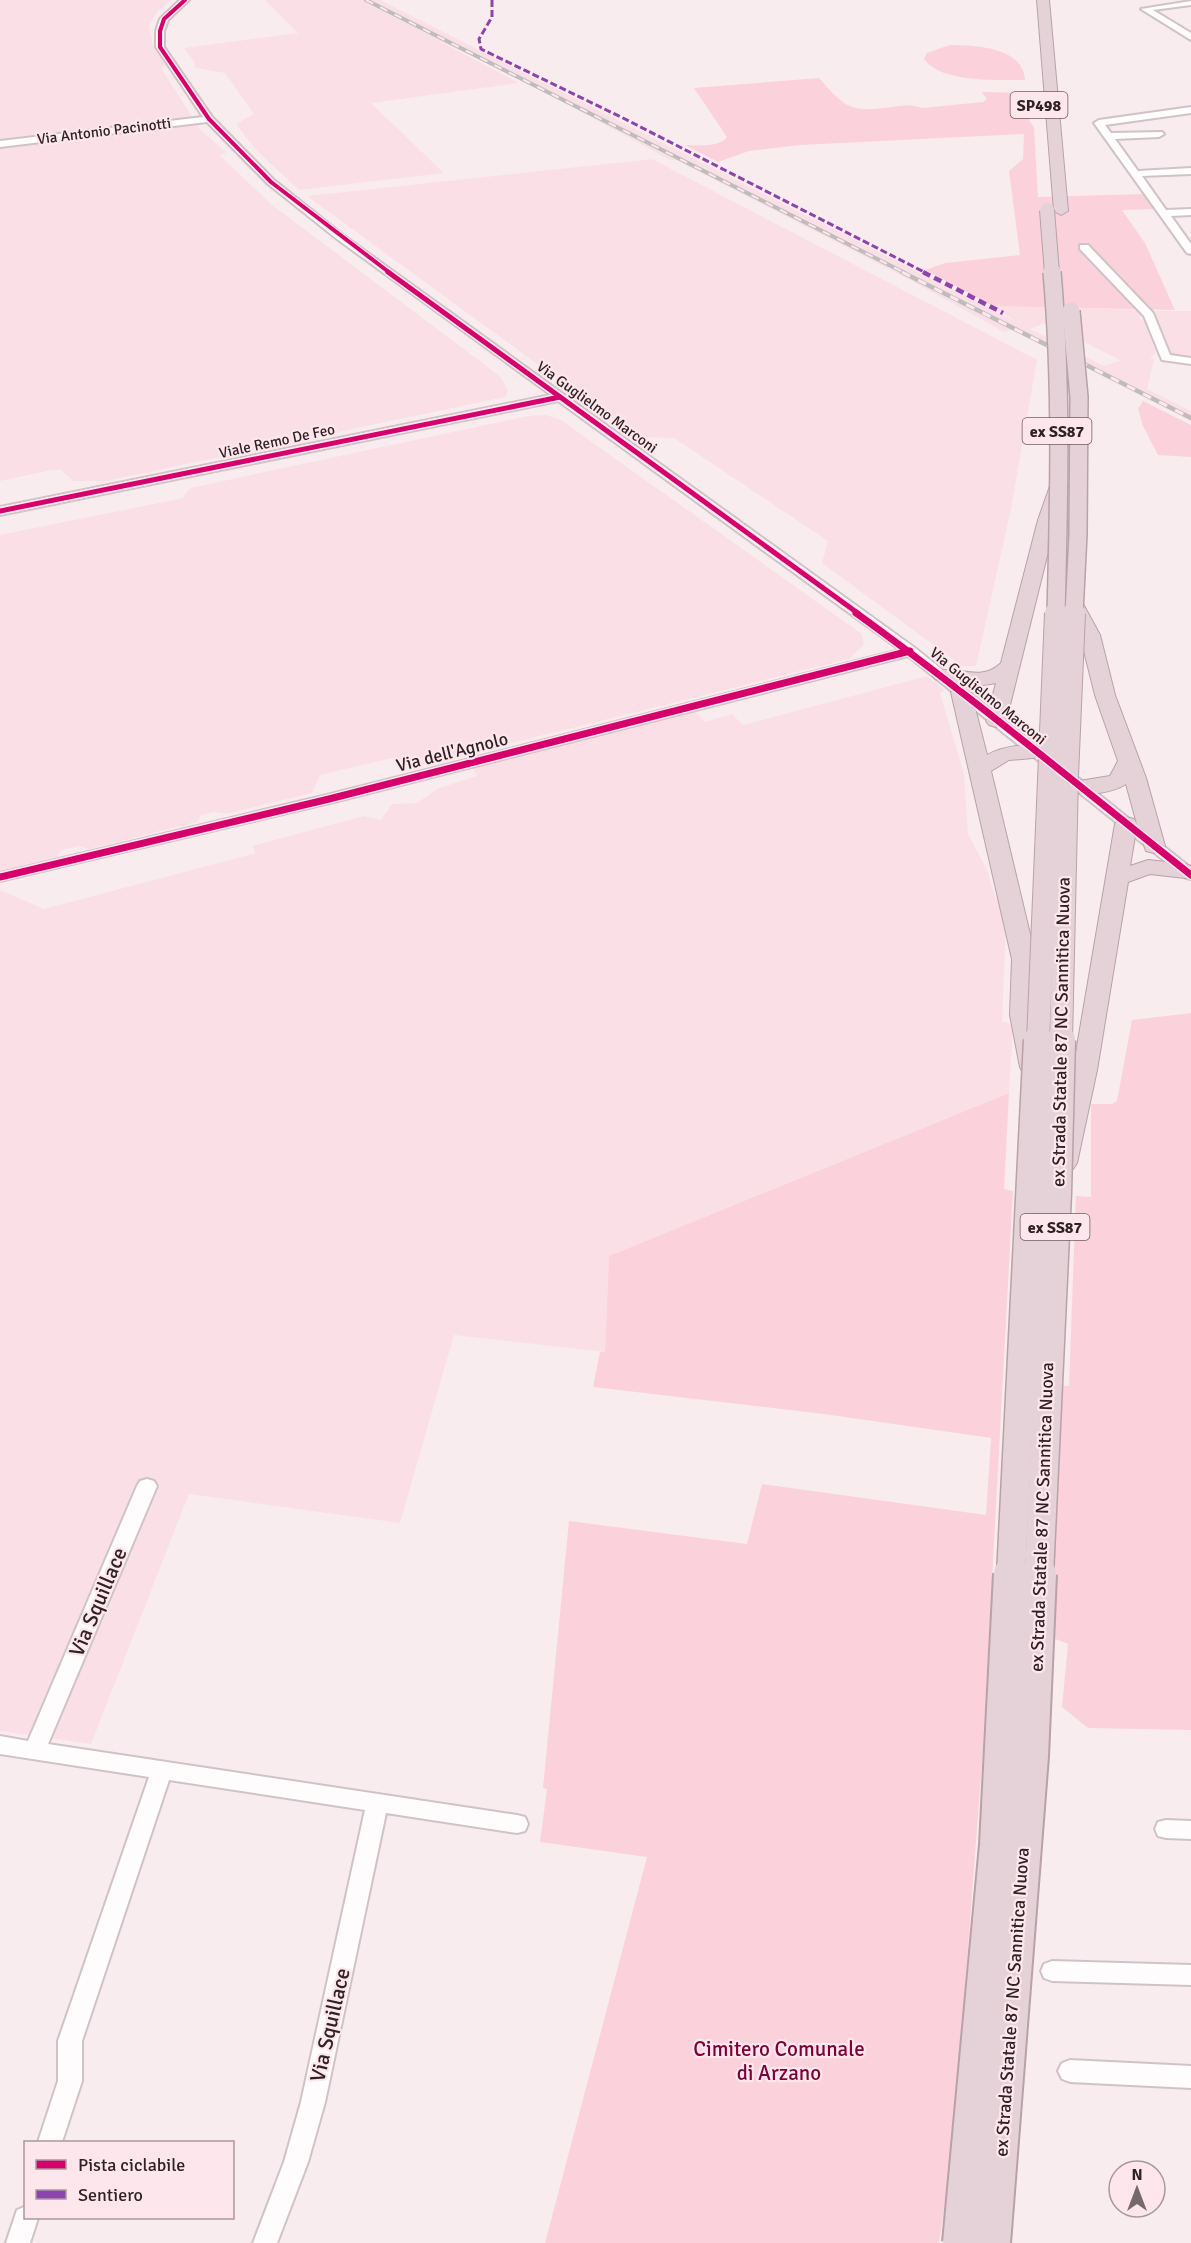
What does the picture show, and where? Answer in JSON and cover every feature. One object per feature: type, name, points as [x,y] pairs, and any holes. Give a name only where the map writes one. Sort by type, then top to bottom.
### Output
[{"type":"highway","name":"ex Strada Statale 87 NC Sannitica Nuova","points":[[993,2243],[1031,1756],[1057,1193],[1079,397],[1054,210],[1032,0]]},
{"type":"highway","name":"ex Strada Statale 87 NC Sannitica Nuova","points":[[960,2243],[997,1845],[1054,664],[1059,486],[1054,210],[1043,0]]},
{"type":"highway","points":[[996,721],[1047,520],[1059,486]]},
{"type":"highway","points":[[1075,606],[1090,635],[1105,695],[1129,761],[1154,846]]},
{"type":"highway","points":[[942,675],[966,680],[992,679],[1003,674],[1011,664]]},
{"type":"highway","points":[[962,692],[1024,960],[1022,1015],[1035,1085]]},
{"type":"highway","points":[[981,768],[1004,754],[1036,752]]},
{"type":"highway","points":[[1087,792],[1115,783],[1125,775],[1129,761]]},
{"type":"highway","points":[[1057,1193],[1078,1104],[1126,824]]},
{"type":"highway","points":[[1117,878],[1148,867],[1186,868]]},
{"type":"street","name":"Via Guglielmo Marconi","points":[[185,0],[162,21],[158,34],[159,47],[209,118],[271,182],[340,237],[910,651],[1126,824],[1186,868]]},
{"type":"street","points":[[1191,3],[1145,9],[1191,37]]},
{"type":"street","points":[[1191,110],[1099,123],[1191,251]]},
{"type":"street","name":"Via Antonio Pacinotti","points":[[0,144],[209,118]]},
{"type":"street","points":[[1109,136],[1159,134]]},
{"type":"street","points":[[1135,174],[1191,171]]},
{"type":"street","points":[[1163,213],[1191,212]]},
{"type":"street","points":[[1084,247],[1149,315],[1166,358],[1191,361]]},
{"type":"street","name":"Viale Remo De Feo","points":[[0,511],[560,397]]},
{"type":"street","name":"Via dell'Agnolo","points":[[0,877],[329,799],[910,651]]},
{"type":"street","name":"Via Squillace","points":[[35,1750],[147,1486]]},
{"type":"street","points":[[0,1745],[517,1824]]},
{"type":"street","points":[[50,2141],[70,2081],[70,2041],[162,1769]]},
{"type":"street","name":"Via Squillace","points":[[265,2243],[296,2162],[313,2102],[378,1802]]},
{"type":"street","points":[[1166,1829],[1191,1830]]},
{"type":"street","points":[[1052,1971],[1191,1975]]},
{"type":"street","points":[[1070,2071],[1191,2078]]},
{"type":"street","points":[[18,2243],[25,2219]]},
{"type":"shaded area","points":[[0,0],[171,0],[157,12],[149,25],[153,47],[158,47],[165,66],[161,68],[200,129],[226,153],[219,155],[271,204],[501,377],[508,391],[505,397],[106,481],[73,481],[61,470],[52,470],[0,481]]},
{"type":"shaded area","points":[[265,0],[380,0],[1015,321],[993,306],[1138,310],[1141,315],[1139,318],[1144,320],[1156,353],[1150,358],[1154,359],[1147,389],[1191,411],[1191,421],[1012,330],[1004,332],[910,280],[676,160],[670,160],[524,81],[432,37],[519,83],[371,103],[444,173],[299,190],[256,150],[236,124],[254,114],[225,73],[195,68],[195,63],[184,48],[298,33]],"holes":[[[1045,323],[1120,360],[1104,366],[1030,329]]]},
{"type":"shaded area","points":[[652,159],[1037,360],[1011,509],[976,666],[962,666],[822,563],[828,541],[674,438],[637,437],[307,196]]},
{"type":"shaded area","points":[[1156,311],[1191,311],[1191,357],[1170,355],[1155,318]]},
{"type":"shaded area","points":[[546,415],[561,420],[862,634],[864,645],[849,659],[420,766],[396,757],[320,775],[312,793],[227,814],[214,812],[201,815],[197,822],[89,849],[78,846],[62,850],[56,857],[0,871],[0,535],[183,498],[190,488],[528,416]]},
{"type":"shaded area","points":[[927,676],[945,690],[940,693],[964,774],[968,834],[987,870],[996,900],[1001,898],[1006,925],[1002,1022],[1013,1024],[1009,1093],[609,1256],[605,1352],[454,1335],[400,1523],[189,1494],[91,1744],[0,1731],[0,890],[44,909],[256,853],[252,846],[364,816],[381,820],[392,804],[417,803],[439,788],[477,776],[472,768],[696,712],[705,722],[732,714],[743,725]]},
{"type":"green space","points":[[950,45],[984,47],[1007,54],[1022,69],[1025,80],[985,80],[956,76],[932,67],[924,59],[927,53]]},
{"type":"green space","points":[[819,78],[844,103],[868,109],[908,105],[922,108],[983,102],[987,99],[982,92],[1026,93],[1030,122],[1034,127],[1038,197],[1144,194],[1156,209],[1122,210],[1145,243],[1175,310],[993,306],[925,270],[945,263],[1020,255],[1009,171],[1023,159],[1024,134],[800,145],[749,151],[718,162],[685,145],[714,144],[727,137],[694,88]]},
{"type":"green space","points":[[1143,401],[1191,425],[1191,457],[1158,455],[1143,426],[1138,409]]},
{"type":"green space","points":[[1191,1013],[1191,1730],[1088,1728],[1062,1707],[1068,1644],[1053,1638],[1059,1386],[1069,1386],[1076,1196],[1091,1197],[1091,1104],[1112,1104],[1117,1101],[1132,1020]]},
{"type":"green space","name":"Cimitero Comunale di Arzano","points":[[1009,1093],[1004,1189],[1013,1191],[983,1748],[953,2148],[939,2243],[545,2243],[647,1857],[540,1842],[547,1789],[543,1788],[569,1521],[747,1544],[762,1484],[986,1515],[991,1438],[824,1414],[593,1387],[600,1352],[605,1352],[609,1256]]},
{"type":"railway","points":[[366,0],[905,273]]},
{"type":"railway","points":[[902,272],[1191,418]]},
{"type":"marked path","points":[[492,0],[492,17],[479,39],[481,49],[625,119],[1003,313]]},
{"type":"cycle path","points":[[185,0],[164,19],[160,31],[160,47],[209,119],[271,182],[340,237],[942,675],[996,721],[1191,875]]},
{"type":"cycle path","points":[[0,511],[560,397]]},
{"type":"cycle path","points":[[0,877],[329,799],[910,651]]}]
